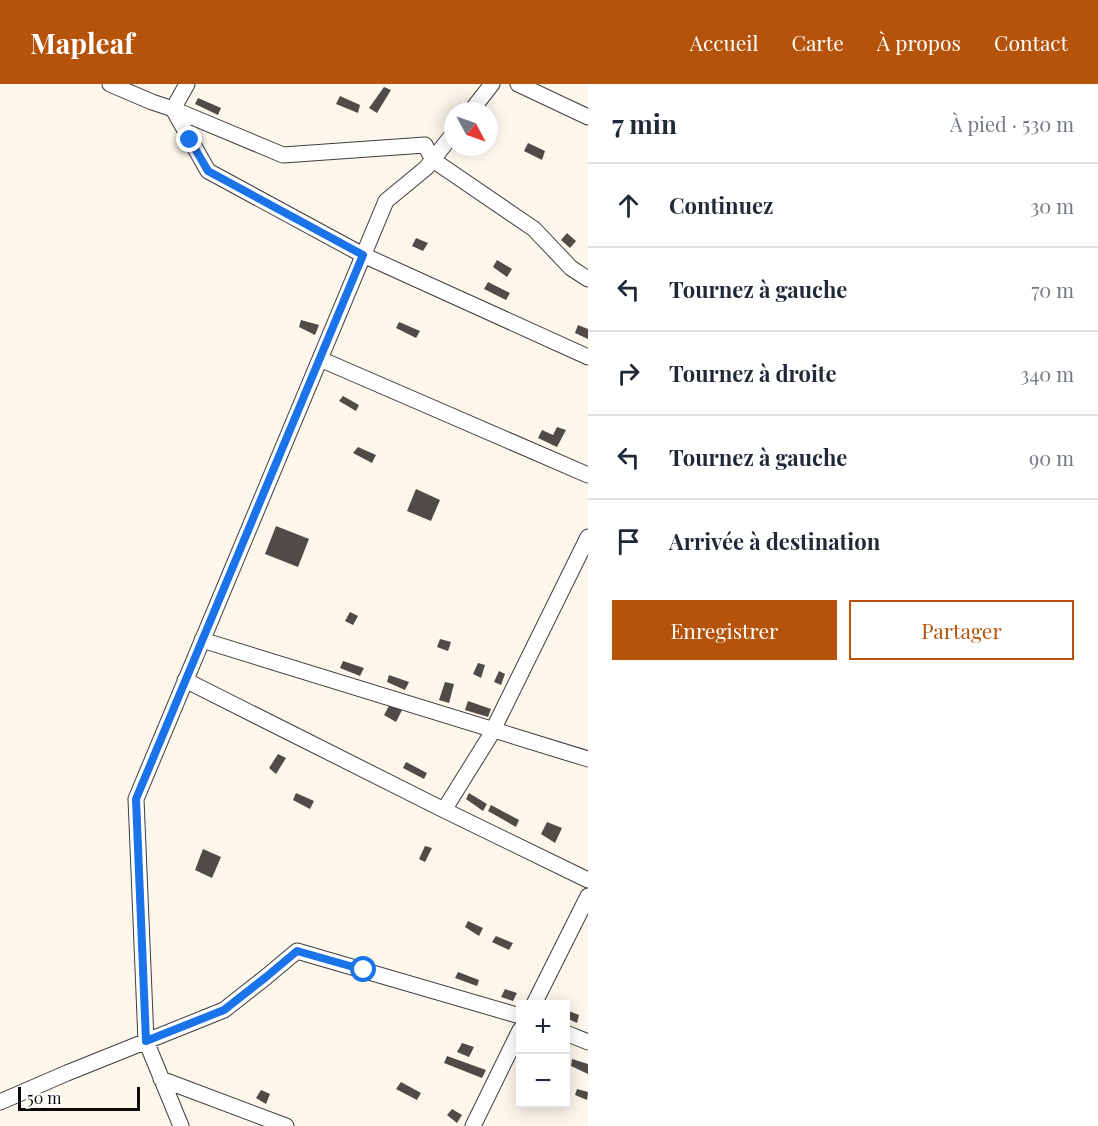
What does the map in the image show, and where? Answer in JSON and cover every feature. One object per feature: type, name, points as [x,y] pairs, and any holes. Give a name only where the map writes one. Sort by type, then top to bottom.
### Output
[{"type":"street","points":[[110,84],[283,155],[425,145],[433,160],[534,229],[570,268],[588,279]]},
{"type":"street","points":[[172,109],[187,84]]},
{"type":"street","points":[[478,102],[492,84]]},
{"type":"street","points":[[518,84],[588,117]]},
{"type":"street","points":[[172,109],[208,171],[363,255],[588,357]]},
{"type":"street","points":[[181,1126],[146,1041],[136,799],[386,201],[426,168],[444,146]]},
{"type":"street","points":[[320,359],[588,476]]},
{"type":"street","points":[[444,810],[494,730],[588,537]]},
{"type":"street","points":[[202,640],[588,759]]},
{"type":"street","points":[[185,680],[588,880]]},
{"type":"street","points":[[536,1000],[588,896]]},
{"type":"street","points":[[0,1102],[224,1010],[297,951],[516,1015]]},
{"type":"street","points":[[570,1035],[588,1042]]},
{"type":"street","points":[[472,1126],[516,1038]]},
{"type":"street","points":[[161,1079],[286,1126]]},
{"type":"building","points":[[384,87],[391,90],[377,113],[369,108]]},
{"type":"building","points":[[340,96],[360,105],[358,113],[336,104]]},
{"type":"building","points":[[198,98],[221,108],[218,115],[195,104]]},
{"type":"building","points":[[528,143],[545,151],[542,160],[524,151]]},
{"type":"building","points":[[567,233],[576,241],[570,248],[561,240]]},
{"type":"building","points":[[416,238],[428,243],[423,251],[412,246]]},
{"type":"building","points":[[497,260],[512,269],[507,277],[493,267]]},
{"type":"building","points":[[488,282],[510,293],[506,300],[484,289]]},
{"type":"building","points":[[301,320],[319,325],[315,335],[299,327]]},
{"type":"building","points":[[399,322],[420,331],[416,338],[396,328]]},
{"type":"building","points":[[578,325],[588,329],[588,339],[575,333]]},
{"type":"building","points":[[343,396],[359,405],[356,411],[339,401]]},
{"type":"building","points":[[557,427],[566,430],[557,447],[538,438],[542,430],[553,435]]},
{"type":"building","points":[[358,447],[376,455],[372,463],[353,453]]},
{"type":"building","points":[[416,489],[440,500],[431,521],[407,511]]},
{"type":"building","points":[[276,526],[309,539],[298,567],[265,554]]},
{"type":"building","points":[[350,612],[358,616],[353,625],[345,621]]},
{"type":"building","points":[[440,639],[451,642],[448,651],[437,647]]},
{"type":"building","points":[[343,661],[364,668],[360,676],[340,668]]},
{"type":"building","points":[[478,663],[485,665],[481,678],[473,674]]},
{"type":"building","points":[[499,671],[505,674],[501,685],[494,682]]},
{"type":"building","points":[[389,675],[409,682],[405,690],[387,682]]},
{"type":"building","points":[[445,682],[454,684],[449,703],[439,700]]},
{"type":"building","points":[[468,701],[491,709],[488,717],[465,710]]},
{"type":"building","points":[[390,704],[403,708],[396,722],[384,715]]},
{"type":"building","points":[[278,754],[286,758],[276,774],[269,768]]},
{"type":"building","points":[[406,762],[427,773],[424,779],[403,768]]},
{"type":"building","points":[[296,793],[314,801],[310,809],[293,800]]},
{"type":"building","points":[[469,793],[487,804],[483,811],[466,799]]},
{"type":"building","points":[[491,805],[519,820],[516,827],[488,811]]},
{"type":"building","points":[[547,822],[562,828],[555,843],[541,834]]},
{"type":"building","points":[[425,846],[432,848],[425,862],[419,859]]},
{"type":"building","points":[[203,849],[221,857],[212,878],[195,870]]},
{"type":"building","points":[[468,921],[483,928],[479,936],[465,927]]},
{"type":"building","points":[[496,936],[513,943],[509,950],[492,942]]},
{"type":"building","points":[[458,972],[479,980],[477,986],[455,978]]},
{"type":"building","points":[[505,989],[517,993],[513,1001],[501,997]]},
{"type":"building","points":[[570,1012],[579,1015],[577,1023],[570,1020]]},
{"type":"building","points":[[462,1043],[474,1047],[469,1057],[457,1052]]},
{"type":"building","points":[[447,1056],[486,1070],[482,1078],[444,1063]]},
{"type":"building","points":[[572,1059],[588,1064],[588,1074],[571,1066]]},
{"type":"building","points":[[401,1082],[421,1093],[417,1100],[396,1089]]},
{"type":"building","points":[[577,1089],[588,1092],[587,1100],[575,1095]]},
{"type":"building","points":[[261,1090],[270,1094],[266,1104],[256,1098]]},
{"type":"building","points":[[452,1109],[462,1115],[457,1123],[447,1115]]},
{"type":"route","points":[[190,140],[208,171],[363,255],[136,799],[146,1041],[224,1010],[297,951],[364,970]]}]
